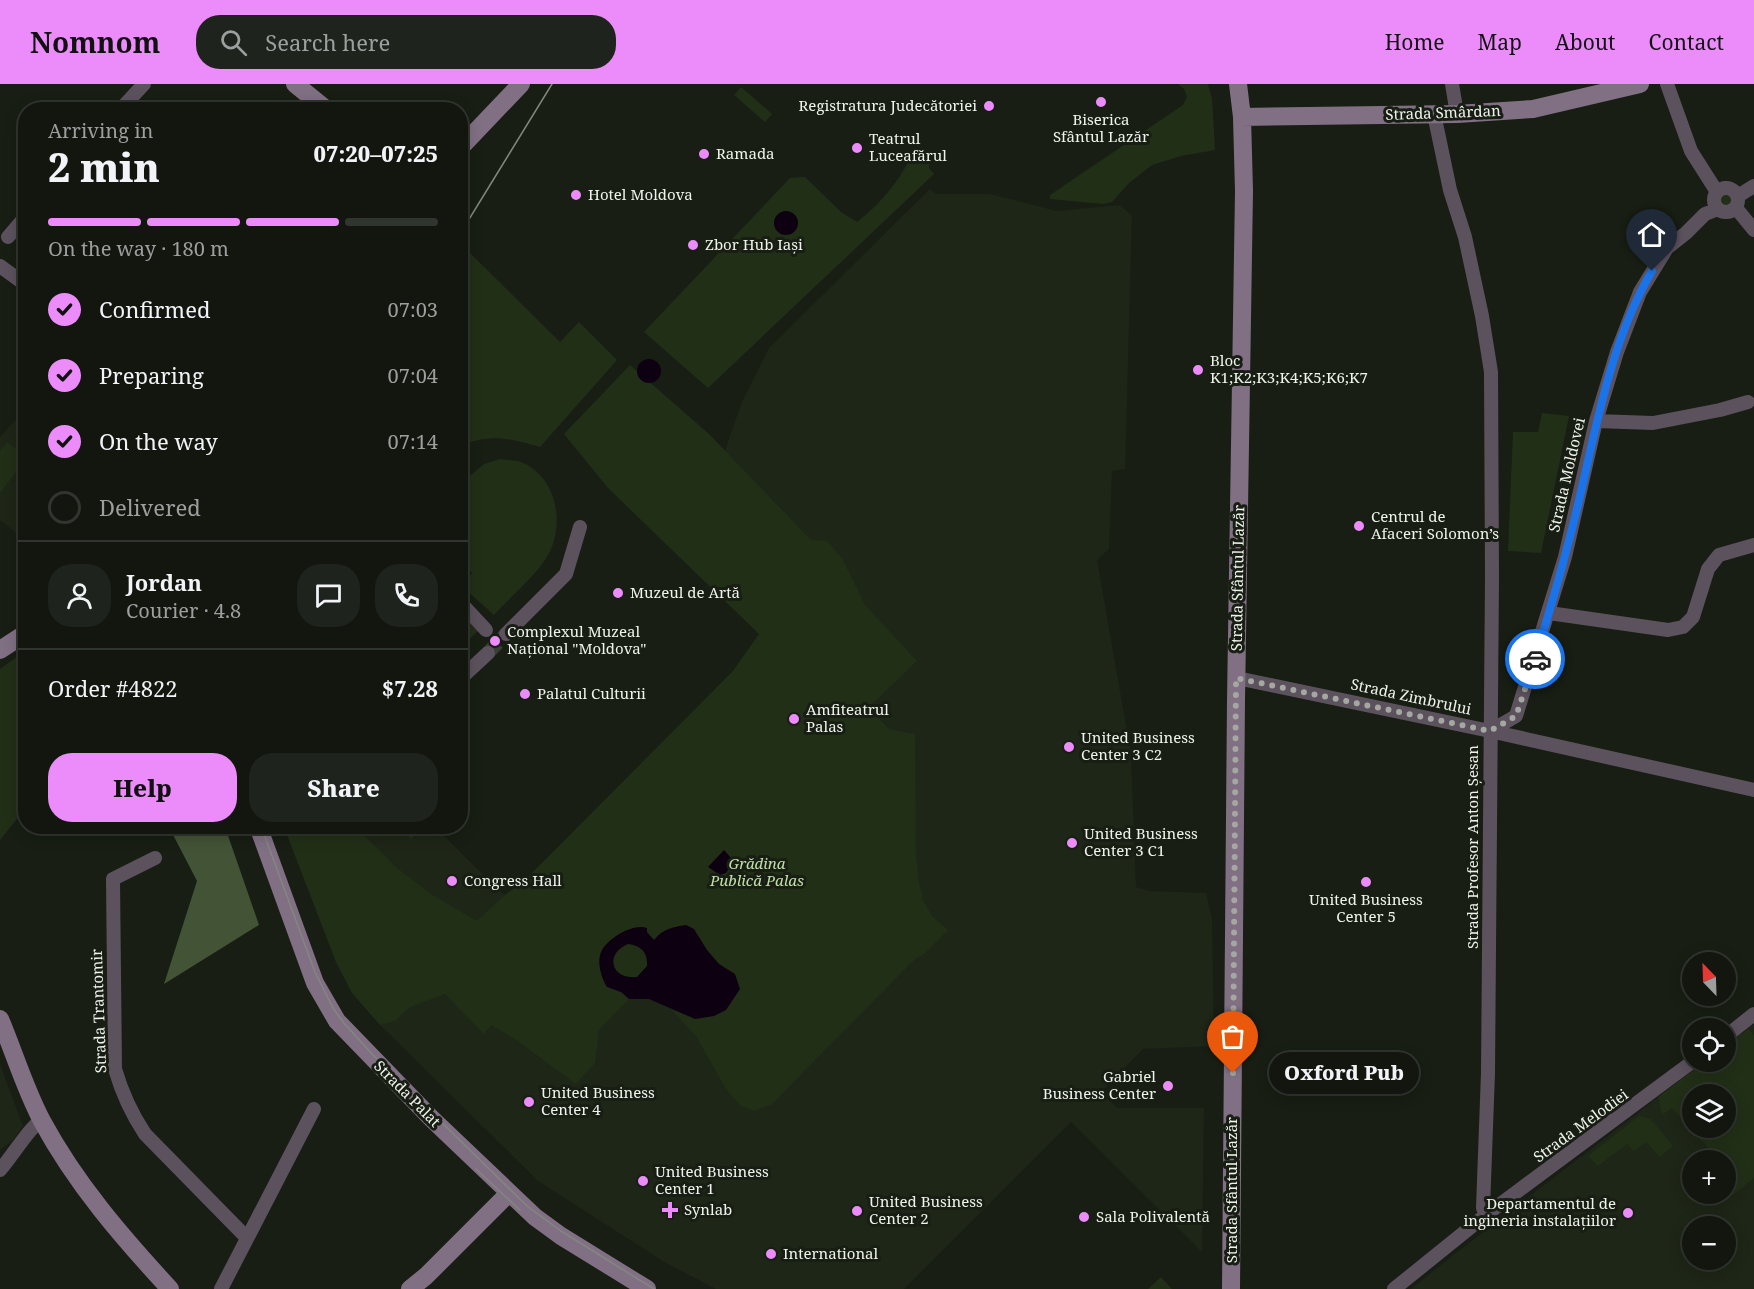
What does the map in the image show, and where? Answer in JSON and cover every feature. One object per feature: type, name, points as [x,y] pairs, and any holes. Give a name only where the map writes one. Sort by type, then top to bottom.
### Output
[{"type":"main road","points":[[295,84],[317,102]]},
{"type":"main road","points":[[468,140],[521,84]]},
{"type":"main road","name":"Strada Sfântul Lazăr","points":[[1231,1289],[1236,678],[1244,190],[1242,117],[1238,84]]},
{"type":"main road","name":"Strada Smârdan","points":[[1242,117],[1457,114],[1533,109],[1640,84]]},
{"type":"main road","points":[[0,650],[18,638]]},
{"type":"main road","name":"Strada Palat","points":[[261,834],[307,962],[329,1010],[370,1057],[535,1217],[561,1236],[647,1289]]},
{"type":"main road","points":[[0,1019],[42,1120],[106,1218],[170,1289]]},
{"type":"main road","points":[[410,1289],[426,1276],[509,1193]]},
{"type":"street","points":[[127,102],[144,84]]},
{"type":"street","points":[[1452,84],[1457,114]]},
{"type":"street","points":[[1667,84],[1691,151],[1717,192]]},
{"type":"street","name":"Strada Profesor Anton Șesan","points":[[1434,114],[1450,190],[1465,237],[1491,372],[1492,577],[1488,1073],[1483,1208],[1487,1214]]},
{"type":"street","points":[[1754,186],[1737,202],[1730,212],[1718,209],[1713,199],[1720,189],[1733,189],[1737,202],[1754,230]]},
{"type":"street","name":"Strada Moldovei","points":[[1490,731],[1516,716],[1549,613],[1573,525],[1596,421],[1617,352],[1640,292],[1667,248],[1705,214],[1718,209]]},
{"type":"street","points":[[8,237],[18,225]]},
{"type":"street","points":[[0,266],[18,279]]},
{"type":"street","points":[[1596,421],[1653,423],[1748,402]]},
{"type":"street","points":[[507,634],[566,574],[580,527]]},
{"type":"street","points":[[1549,613],[1668,630],[1683,627],[1693,616],[1708,569],[1719,555],[1754,545]]},
{"type":"street","points":[[468,611],[486,630]]},
{"type":"street","points":[[468,671],[488,652]]},
{"type":"street","name":"Strada Zimbrului","points":[[1236,678],[1490,731],[1754,790]]},
{"type":"street","name":"Strada Trantomir","points":[[155,858],[113,879],[115,1069],[122,1093],[144,1134],[248,1238]]},
{"type":"street","points":[[1736,1028],[1754,1014]]},
{"type":"street","name":"Strada Melodiei","points":[[1487,1214],[1682,1069]]},
{"type":"street","points":[[221,1289],[314,1108]]},
{"type":"street","points":[[0,1170],[10,1160],[35,1123],[42,1120]]},
{"type":"street","points":[[1394,1289],[1487,1214]]},
{"type":"shaded area","points":[[930,189],[936,194],[990,194],[1057,211],[1120,205],[1132,216],[1125,469],[1112,471],[1109,549],[1097,560],[1131,754],[1136,887],[1148,891],[1206,893],[1212,919],[1214,1046],[1143,1049],[1101,1092],[1117,1108],[1204,1108],[1202,1252],[1071,1122],[904,1289],[716,1289],[666,1263],[538,1181],[380,1025],[352,993],[417,932],[397,868],[363,834],[442,834],[504,895],[523,882],[733,671],[759,635],[715,480],[741,404],[769,348]]},
{"type":"shaded area","points":[[786,211],[794,215],[798,223],[794,231],[786,235],[778,231],[774,223],[778,215]]},
{"type":"shaded area","points":[[649,359],[658,362],[661,371],[658,380],[649,383],[640,380],[637,371],[640,362]]},
{"type":"shaded area","points":[[18,418],[18,534],[0,520],[0,437]]},
{"type":"shaded area","points":[[724,850],[731,858],[732,864],[726,873],[720,875],[708,867]]},
{"type":"shaded area","points":[[686,925],[694,929],[719,964],[735,974],[740,989],[726,1010],[714,1016],[695,1019],[649,999],[629,999],[621,992],[607,987],[600,969],[600,954],[605,945],[616,936],[641,927],[647,928],[647,932],[654,940],[664,931]],"holes":[[[628,944],[643,951],[647,966],[637,977],[628,977],[616,971],[613,960],[620,948]]]},
{"type":"shaded area","points":[[1754,1024],[1754,1289],[1411,1289],[1691,1072],[1736,1072],[1736,1038]]},
{"type":"shaded area","points":[[0,1064],[23,1126],[13,1140],[0,1150]]},
{"type":"green space","points":[[1178,84],[1208,84],[1212,99],[1215,150],[1181,156],[1152,165],[1129,183],[1112,202],[1103,204],[1050,199],[1050,195],[1183,105],[1187,97],[1184,89]]},
{"type":"green space","points":[[741,87],[772,114],[765,122],[734,95]]},
{"type":"green space","points":[[916,147],[931,155],[929,168],[934,174],[708,388],[644,332],[790,178],[805,177],[841,212],[857,222],[876,206],[891,188]]},
{"type":"green space","points":[[1722,191],[1730,191],[1735,196],[1733,207],[1722,209],[1717,204],[1717,196]]},
{"type":"green space","points":[[468,251],[560,342],[579,322],[617,360],[540,447],[500,438],[468,443]]},
{"type":"green space","name":"Grădina Publică Palas","points":[[630,365],[709,434],[811,540],[827,541],[842,558],[865,605],[917,661],[868,708],[889,729],[915,734],[916,855],[919,883],[923,900],[932,916],[948,930],[924,954],[915,959],[772,1104],[754,1111],[740,1105],[726,1089],[696,1036],[667,1005],[649,999],[629,999],[599,1030],[595,1063],[576,1084],[515,1039],[491,1025],[484,1034],[445,994],[410,1007],[395,1021],[380,1025],[352,993],[336,962],[287,834],[363,834],[397,868],[431,894],[477,921],[523,882],[733,671],[759,634],[608,488],[564,434]]},
{"type":"green space","points":[[1542,413],[1569,416],[1541,553],[1508,551],[1513,432],[1538,432]]},
{"type":"green space","points":[[7,442],[18,451],[18,469],[0,493],[0,451]]},
{"type":"green space","points":[[500,459],[518,461],[532,468],[542,477],[550,490],[557,518],[552,547],[545,560],[494,615],[468,592],[470,584],[468,579],[472,573],[468,568],[468,476],[484,464]]},
{"type":"green space","points":[[468,622],[478,631],[468,640]]},
{"type":"green space","points":[[18,656],[18,818],[0,840],[0,669]]},
{"type":"green space","points":[[173,834],[227,834],[259,925],[164,984],[197,881]]},
{"type":"green space","points":[[406,834],[416,834],[411,839]]},
{"type":"green space","points":[[1748,1029],[1754,1035],[1754,1178],[1736,1193],[1736,1150],[1710,1150],[1699,1138],[1736,1138],[1736,1084],[1682,1084],[1682,1119],[1672,1108],[1662,1115],[1658,1097],[1691,1072],[1736,1072],[1736,1038]]},
{"type":"green space","points":[[1639,1116],[1651,1119],[1673,1146],[1660,1157],[1646,1142],[1634,1151],[1627,1144],[1598,1166],[1588,1156]]},
{"type":"green space","points":[[1161,1277],[1172,1289],[1148,1289]]},
{"type":"tunnel","points":[[488,653],[506,634]]},
{"type":"tram line","points":[[468,221],[552,84]]},
{"type":"tram line","points":[[264,834],[315,972],[333,1008],[343,1022],[373,1055],[527,1206],[561,1231],[654,1289]]},
{"type":"tram line","points":[[476,1169],[520,1210]]},
{"type":"way so far","points":[[1233,1073],[1236,678],[1490,731],[1516,716],[1535,659]]},
{"type":"place","name":"Biserica Sfântul Lazăr","points":[[1101,102]]},
{"type":"place","name":"Registratura Judecătoriei","points":[[989,106]]},
{"type":"place","name":"Teatrul Luceafărul","points":[[857,148]]},
{"type":"place","name":"Ramada","points":[[704,154]]},
{"type":"place","name":"Hotel Moldova","points":[[576,195]]},
{"type":"place","name":"Zbor Hub Iași","points":[[693,245]]},
{"type":"place","name":"Bloc K1;K2;K3;K4;K5;K6;K7","points":[[1198,370]]},
{"type":"place","name":"Centrul de Afaceri Solomon’s","points":[[1359,526]]},
{"type":"place","name":"Muzeul de Artă","points":[[618,593]]},
{"type":"place","name":"Complexul Muzeal Național \"Moldova\"","points":[[495,641]]},
{"type":"place","name":"Palatul Culturii","points":[[525,694]]},
{"type":"place","name":"Amfiteatrul Palas","points":[[794,719]]},
{"type":"place","name":"United Business Center 3 C2","points":[[1069,747]]},
{"type":"place","name":"United Business Center 3 C1","points":[[1072,843]]},
{"type":"place","name":"Congress Hall","points":[[452,881]]},
{"type":"place","name":"United Business Center 5","points":[[1366,882]]},
{"type":"place","name":"Oxford Pub","points":[[1233,1073]]},
{"type":"place","name":"Gabriel Business Center","points":[[1168,1086]]},
{"type":"place","name":"United Business Center 4","points":[[529,1102]]},
{"type":"place","name":"United Business Center 1","points":[[643,1181]]},
{"type":"place","name":"Synlab","points":[[670,1210]]},
{"type":"place","name":"United Business Center 2","points":[[857,1211]]},
{"type":"place","name":"Departamentul de ingineria instalațiilor","points":[[1628,1213]]},
{"type":"place","name":"Sala Polivalentă","points":[[1084,1217]]},
{"type":"place","name":"International","points":[[771,1254]]},
{"type":"route","points":[[1535,659],[1565,557],[1596,421],[1617,352],[1640,292],[1652,271]]}]
